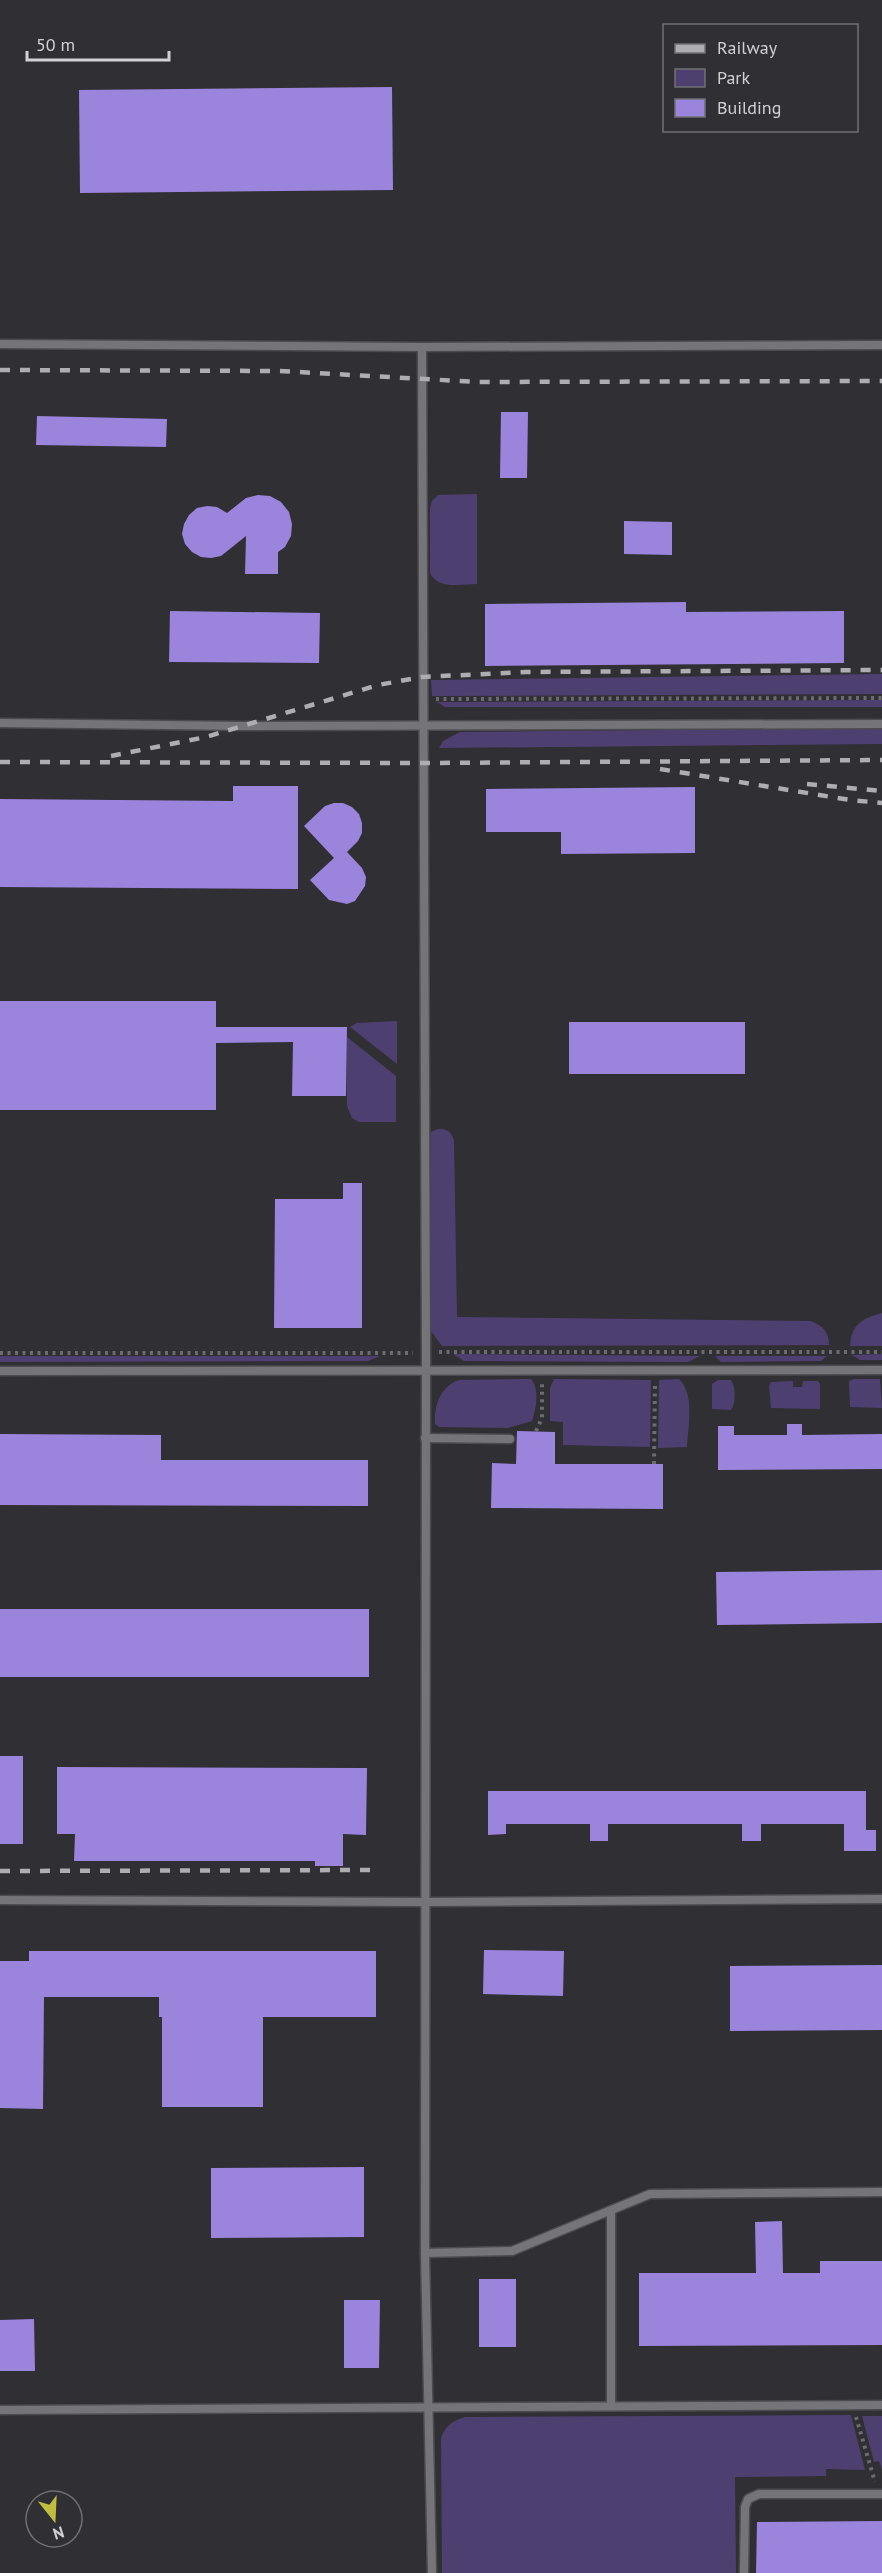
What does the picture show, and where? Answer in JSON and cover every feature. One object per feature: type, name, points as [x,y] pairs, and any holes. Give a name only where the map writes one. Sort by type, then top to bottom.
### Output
[{"type":"lane","points":[[0,344],[422,347],[882,345]]},
{"type":"lane","points":[[422,347],[426,1353],[425,2253],[432,2573]]},
{"type":"lane","points":[[0,723],[423,726],[882,723]]},
{"type":"lane","points":[[0,1371],[882,1370]]},
{"type":"lane","points":[[425,1438],[510,1439]]},
{"type":"lane","points":[[0,1900],[424,1902],[882,1899]]},
{"type":"lane","points":[[425,2253],[512,2251],[650,2194],[882,2192]]},
{"type":"lane","points":[[611,2211],[611,2406]]},
{"type":"lane","points":[[0,2410],[882,2405]]},
{"type":"lane","points":[[744,2573],[745,2507],[748,2499],[759,2494],[880,2494]]},
{"type":"path","points":[[423,699],[882,698]]},
{"type":"path","points":[[0,1353],[882,1352]]},
{"type":"path","points":[[536,1431],[542,1418],[542,1371]]},
{"type":"path","points":[[654,1464],[655,1371]]},
{"type":"path","points":[[853,2405],[880,2494]]},
{"type":"green space","points":[[477,494],[477,584],[450,585],[438,582],[430,573],[430,508],[432,501],[438,495]]},
{"type":"green space","points":[[882,674],[882,694],[432,696],[431,680]]},
{"type":"green space","points":[[882,700],[882,707],[445,707],[437,702]]},
{"type":"green space","points":[[882,728],[882,744],[439,748],[443,741],[460,732]]},
{"type":"green space","points":[[397,1021],[397,1064],[350,1027],[357,1023]]},
{"type":"green space","points":[[347,1037],[396,1076],[396,1122],[359,1122],[352,1118],[347,1106]]},
{"type":"green space","points":[[438,1129],[449,1131],[454,1141],[457,1317],[811,1321],[824,1330],[828,1336],[829,1345],[442,1346],[431,1331],[431,1132]]},
{"type":"green space","points":[[882,1313],[882,1346],[850,1346],[853,1332],[859,1323]]},
{"type":"green space","points":[[453,1354],[700,1356],[688,1362],[464,1361]]},
{"type":"green space","points":[[882,1354],[882,1360],[860,1360],[852,1355]]},
{"type":"green space","points":[[0,1356],[380,1356],[368,1361],[0,1362]]},
{"type":"green space","points":[[715,1356],[827,1356],[821,1361],[721,1362]]},
{"type":"green space","points":[[531,1379],[536,1388],[536,1405],[532,1421],[508,1428],[439,1427],[435,1424],[437,1404],[443,1392],[452,1383],[459,1380]]},
{"type":"green space","points":[[554,1379],[651,1380],[650,1447],[563,1445],[563,1422],[550,1421],[550,1388]]},
{"type":"green space","points":[[679,1379],[684,1385],[689,1402],[687,1447],[658,1448],[659,1380]]},
{"type":"green space","points":[[880,1379],[882,1408],[850,1407],[849,1381]]},
{"type":"green space","points":[[718,1380],[731,1380],[733,1383],[735,1399],[731,1410],[712,1409],[712,1384]]},
{"type":"green space","points":[[793,1381],[793,1387],[802,1387],[803,1381],[818,1381],[820,1409],[771,1408],[769,1386],[771,1382]]},
{"type":"green space","points":[[851,2415],[865,2470],[826,2469],[826,2476],[735,2477],[736,2573],[442,2573],[441,2438],[447,2427],[465,2417]]},
{"type":"green space","points":[[862,2416],[882,2416],[882,2470],[879,2461],[874,2462]]},
{"type":"building","points":[[392,87],[393,190],[80,193],[79,90]]},
{"type":"building","points":[[501,412],[528,412],[527,478],[500,478]]},
{"type":"building","points":[[37,416],[167,419],[166,447],[36,445]]},
{"type":"building","points":[[258,495],[270,496],[281,502],[289,512],[292,524],[291,536],[285,547],[278,552],[278,574],[245,574],[246,536],[221,556],[211,558],[201,557],[185,544],[182,534],[184,524],[197,508],[217,507],[227,513],[246,498]]},
{"type":"building","points":[[624,521],[672,522],[672,555],[624,554]]},
{"type":"building","points":[[686,602],[686,612],[844,611],[844,663],[485,666],[485,604]]},
{"type":"building","points":[[170,611],[320,613],[319,663],[169,662]]},
{"type":"building","points":[[233,786],[298,786],[298,889],[0,887],[0,799],[233,801]]},
{"type":"building","points":[[695,787],[695,853],[561,854],[561,832],[486,832],[486,789]]},
{"type":"building","points":[[343,803],[352,807],[359,814],[362,823],[362,833],[358,841],[347,852],[362,868],[366,877],[365,886],[355,901],[347,904],[329,900],[310,880],[334,858],[304,826],[325,806]]},
{"type":"building","points":[[0,1001],[216,1001],[216,1027],[347,1027],[346,1096],[292,1096],[293,1042],[216,1043],[216,1110],[0,1110]]},
{"type":"building","points":[[569,1022],[745,1022],[745,1074],[569,1074]]},
{"type":"building","points":[[343,1183],[362,1183],[362,1328],[274,1328],[275,1199],[343,1199]]},
{"type":"building","points":[[787,1424],[802,1424],[802,1435],[882,1434],[882,1469],[718,1470],[718,1426],[734,1426],[734,1435],[787,1435]]},
{"type":"building","points":[[517,1431],[555,1432],[555,1464],[663,1464],[663,1509],[491,1508],[492,1463],[516,1464]]},
{"type":"building","points":[[0,1434],[161,1435],[161,1460],[368,1460],[368,1506],[0,1505]]},
{"type":"building","points":[[882,1570],[882,1623],[717,1625],[716,1572]]},
{"type":"building","points":[[0,1609],[369,1609],[369,1677],[0,1677]]},
{"type":"building","points":[[0,1756],[23,1756],[23,1844],[0,1844]]},
{"type":"building","points":[[57,1767],[367,1768],[366,1835],[343,1834],[343,1866],[315,1866],[315,1861],[74,1861],[75,1834],[57,1834]]},
{"type":"building","points":[[488,1791],[866,1791],[866,1830],[876,1830],[876,1851],[844,1851],[844,1824],[761,1824],[761,1841],[742,1841],[742,1824],[608,1824],[608,1841],[590,1841],[590,1824],[506,1824],[506,1834],[488,1835]]},
{"type":"building","points":[[484,1950],[564,1951],[563,1996],[483,1994]]},
{"type":"building","points":[[29,1951],[376,1951],[376,2017],[263,2017],[263,2107],[162,2107],[162,2017],[159,2017],[159,1997],[44,1997],[43,2109],[0,2108],[0,1961],[29,1961]]},
{"type":"building","points":[[882,1965],[882,2030],[730,2031],[730,1966]]},
{"type":"building","points":[[364,2167],[364,2237],[211,2238],[211,2168]]},
{"type":"building","points":[[782,2221],[783,2273],[820,2273],[820,2261],[882,2261],[882,2345],[639,2346],[639,2273],[756,2273],[755,2222]]},
{"type":"building","points":[[479,2279],[516,2279],[516,2347],[479,2347]]},
{"type":"building","points":[[344,2300],[380,2300],[379,2368],[344,2368]]},
{"type":"building","points":[[34,2319],[35,2371],[0,2371],[0,2320]]},
{"type":"building","points":[[882,2521],[882,2573],[756,2573],[757,2522]]},
{"type":"railway","points":[[0,370],[280,371],[478,382],[882,381]]},
{"type":"railway","points":[[111,756],[206,737],[378,685],[422,677],[526,672],[882,670]]},
{"type":"railway","points":[[0,762],[423,763],[882,760]]},
{"type":"railway","points":[[660,769],[850,800],[882,803]]},
{"type":"railway","points":[[807,784],[882,791]]},
{"type":"railway","points":[[0,1871],[374,1870]]}]
